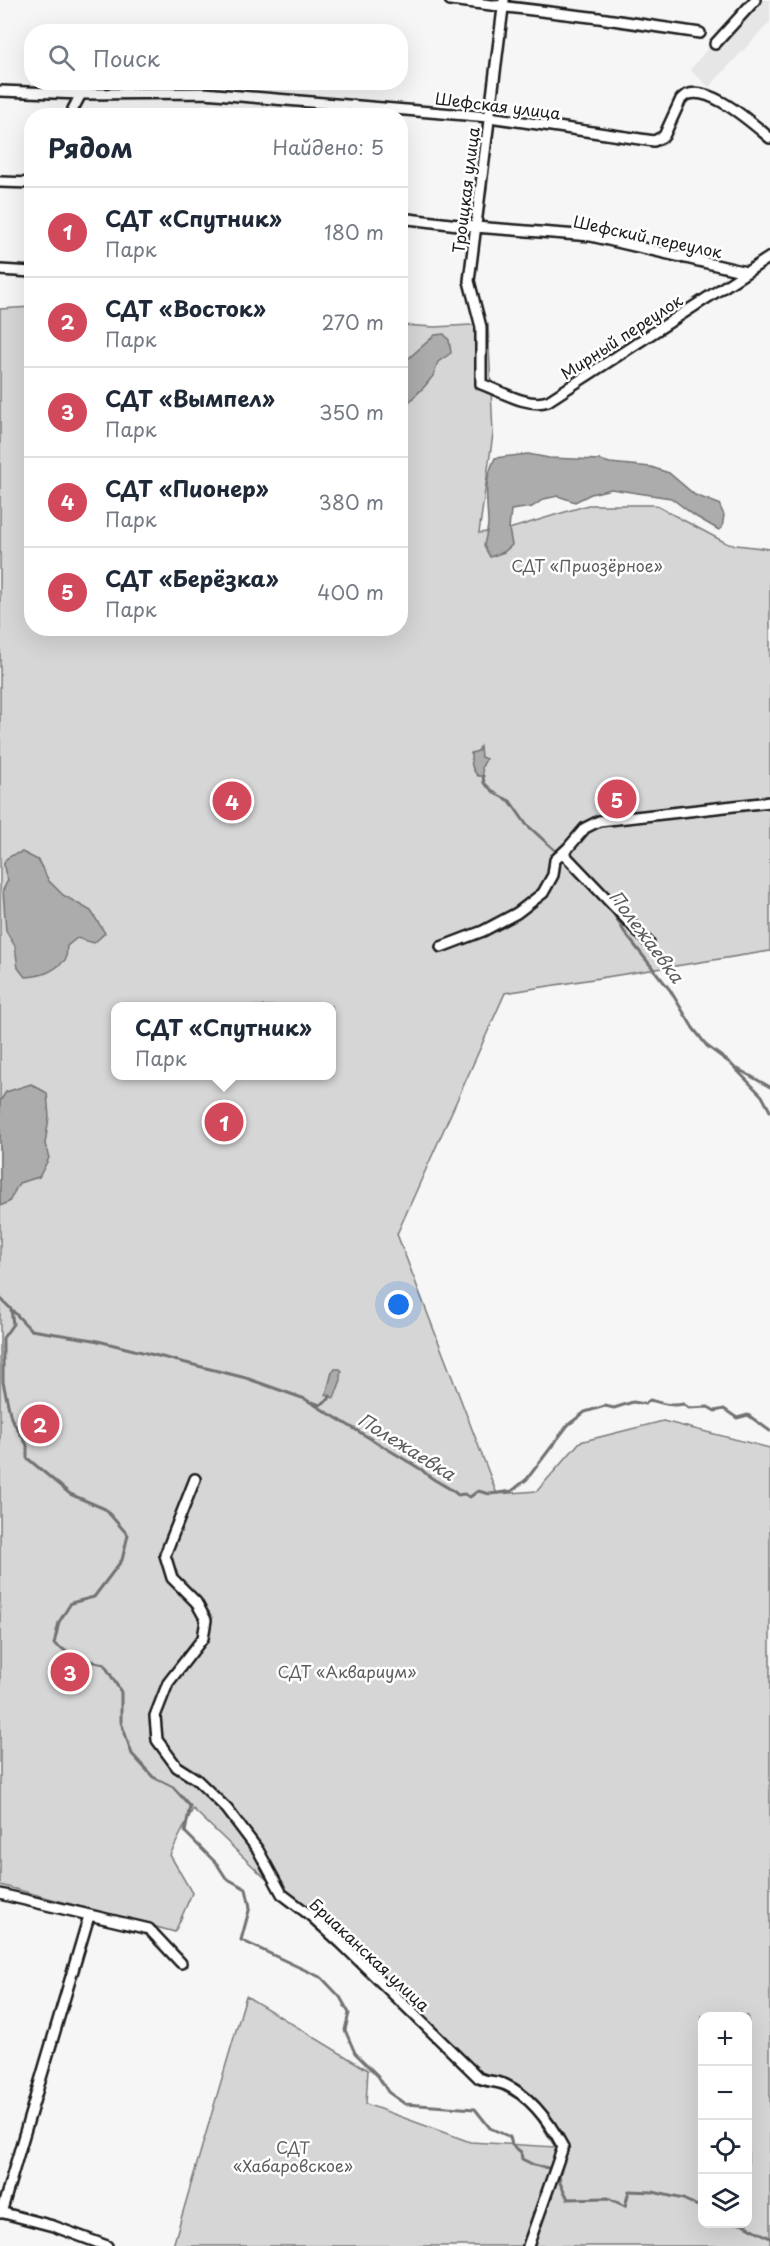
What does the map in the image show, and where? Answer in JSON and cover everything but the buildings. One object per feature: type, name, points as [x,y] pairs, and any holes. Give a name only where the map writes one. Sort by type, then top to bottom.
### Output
[{"type":"street","points":[[450,0],[504,4],[700,33]]},
{"type":"street","points":[[715,44],[755,0]]},
{"type":"street","name":"Троицкая улица","points":[[481,384],[480,327],[469,281],[504,4]]},
{"type":"street","name":"Шефская улица","points":[[0,91],[81,94],[204,93],[382,108]]},
{"type":"street","name":"Шефская улица","points":[[408,110],[489,117],[654,141],[664,136],[681,99],[686,94],[698,93],[726,104],[770,138]]},
{"type":"street","points":[[74,108],[81,94]]},
{"type":"street","points":[[0,183],[24,183]]},
{"type":"street","name":"Шефский переулок","points":[[408,219],[591,236],[746,272]]},
{"type":"street","name":"Мирный переулок","points":[[481,384],[528,402],[538,404],[548,401],[770,257]]},
{"type":"street","points":[[0,270],[24,272]]},
{"type":"street","points":[[441,947],[483,931],[518,913],[543,893],[552,875],[555,860],[585,828],[599,821],[770,802]]},
{"type":"street","points":[[563,853],[649,943]]},
{"type":"street","name":"Бриаканская улица","points":[[195,1479],[165,1555],[172,1578],[196,1602],[206,1620],[203,1638],[168,1683],[155,1716],[157,1740],[177,1767],[196,1779],[227,1809],[258,1850],[282,1894],[342,1944],[478,2078],[489,2083],[506,2085],[536,2108],[553,2127],[563,2147],[528,2246]]},
{"type":"street","points":[[0,1894],[47,1903],[89,1916],[149,1929],[181,1963]]},
{"type":"street","points":[[89,1916],[1,2213],[53,2226],[107,2246]]},
{"type":"shaded area","points":[[747,0],[770,0],[770,22],[709,87],[690,70]]},
{"type":"shaded area","points":[[444,334],[449,340],[451,353],[438,362],[433,376],[408,403],[408,359],[435,335]]},
{"type":"shaded area","points":[[528,454],[549,458],[600,460],[651,467],[669,473],[695,495],[719,504],[724,515],[722,528],[719,530],[695,516],[671,498],[611,489],[591,494],[575,502],[558,496],[544,499],[532,507],[511,510],[509,529],[512,545],[504,552],[490,557],[484,546],[488,526],[487,483],[491,467],[495,458]]},
{"type":"shaded area","points":[[480,747],[481,757],[486,759],[482,767],[483,776],[478,776],[471,762],[471,753],[478,751]]},
{"type":"shaded area","points":[[22,852],[38,860],[49,881],[63,895],[91,911],[105,933],[94,943],[77,938],[67,946],[66,959],[57,967],[37,976],[25,977],[18,968],[15,946],[6,931],[3,890],[8,880],[4,868],[5,861]]},
{"type":"shaded area","points":[[31,1084],[47,1093],[49,1117],[45,1144],[49,1158],[39,1177],[19,1183],[9,1202],[0,1206],[0,1101],[6,1092]]},
{"type":"shaded area","points":[[335,1369],[342,1371],[334,1398],[326,1395],[332,1372]]},
{"type":"green space","points":[[24,307],[24,636],[408,636],[408,325],[435,327],[488,324],[493,434],[479,533],[509,529],[588,505],[655,505],[728,544],[770,549],[770,951],[505,993],[397,1234],[497,1494],[537,1491],[580,1442],[663,1421],[770,1448],[770,2246],[173,2246],[246,1996],[368,2070],[366,2104],[470,2142],[555,2147],[529,2105],[469,2073],[193,1809],[170,1855],[192,1893],[175,1932],[0,1885],[0,309]]},
{"type":"waterway","name":"Полежаевка","points":[[483,776],[484,783],[496,794],[510,801],[526,824],[559,854]]},
{"type":"waterway","name":"Полежаевка","points":[[611,909],[625,933],[670,990],[707,1046],[730,1063],[762,1096],[770,1111]]},
{"type":"waterway","name":"Полежаевка","points":[[738,1069],[770,1087]]},
{"type":"waterway","name":"Полежаевка","points":[[0,1298],[11,1309],[13,1324],[3,1338],[3,1382],[11,1418],[27,1445],[27,1458],[70,1494],[105,1509],[128,1535],[122,1560],[94,1597],[71,1603],[59,1622],[54,1644],[80,1659],[104,1664],[121,1692],[121,1722],[132,1754],[153,1777],[173,1787],[190,1806],[185,1832],[217,1864],[226,1878],[246,1889],[250,1907],[241,1940],[322,1978],[340,1997],[349,2013],[345,2030],[355,2053],[378,2076],[388,2092],[405,2104],[475,2109],[490,2128],[510,2137],[512,2145],[521,2152],[522,2159],[548,2168]]},
{"type":"waterway","name":"Полежаевка","points":[[11,1309],[31,1330],[94,1340],[246,1378],[305,1399],[422,1470],[458,1495],[464,1494],[470,1497],[478,1491],[490,1494],[512,1491],[527,1479],[568,1425],[585,1412],[605,1406],[614,1408],[633,1402],[645,1404],[650,1400],[671,1405],[683,1404],[689,1408],[708,1407],[715,1411],[724,1409],[737,1418],[748,1415],[770,1431]]},
{"type":"waterway","name":"Полежаевка","points":[[312,1402],[320,1405],[330,1396]]},
{"type":"waterway","name":"Полежаевка","points":[[559,2172],[560,2183],[568,2199],[608,2198],[625,2206],[629,2191],[653,2192],[683,2199],[698,2206]]},
{"type":"waterway","name":"Полежаевка","points":[[751,2228],[770,2238]]},
{"type":"place","name":"СДТ «Берёзка»","points":[[617,799]]},
{"type":"place","name":"СДТ «Пионер»","points":[[232,801]]},
{"type":"place","name":"СДТ «Спутник»","points":[[224,1122]]},
{"type":"place","name":"СДТ «Восток»","points":[[40,1424]]},
{"type":"place","name":"СДТ «Вымпел»","points":[[70,1672]]},
{"type":"park label","name":"СДТ «Приозёрное»","points":[[587,565]]},
{"type":"park label","name":"СДТ «Аквариум»","points":[[347,1671]]},
{"type":"park label","name":"СДТ «Хабаровское»","points":[[293,2156]]}]
